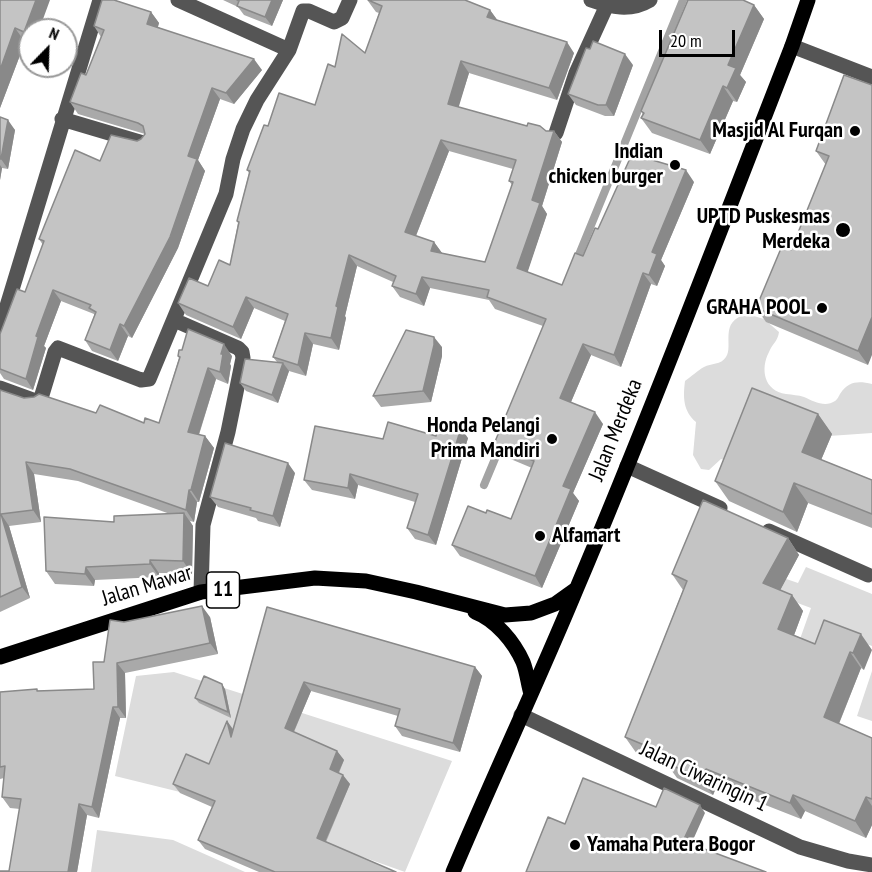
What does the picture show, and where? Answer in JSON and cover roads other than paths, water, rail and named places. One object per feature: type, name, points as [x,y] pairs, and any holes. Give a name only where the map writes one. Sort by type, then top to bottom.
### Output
[{"type":"main road","name":"Jalan Merdeka","points":[[453,872],[492,778],[577,588],[627,466],[808,0]]},
{"type":"main road","name":"Jalan Mawar","points":[[0,657],[201,592],[315,578],[366,581],[453,603]]},
{"type":"main road","points":[[453,603],[504,615],[531,613],[555,604],[577,588]]},
{"type":"main road","name":"11","points":[[453,603],[482,615],[506,636],[523,663],[531,694]]},
{"type":"street","points":[[0,329],[100,0]]},
{"type":"street","points":[[178,0],[289,50]]},
{"type":"street","points":[[0,388],[33,400],[42,398],[58,348],[141,380],[149,379],[226,194],[233,159],[243,129],[257,100],[289,50],[303,11],[309,11],[334,22],[342,18],[350,0]]},
{"type":"street","points":[[591,0],[607,5],[636,7],[650,0]]},
{"type":"street","points":[[556,133],[576,73],[607,5]]},
{"type":"street","points":[[792,46],[872,77]]},
{"type":"street","points":[[62,119],[143,143]]},
{"type":"street","points":[[174,320],[238,348],[243,358],[228,432],[203,525],[201,592]]},
{"type":"street","points":[[627,466],[733,514]]},
{"type":"street","points":[[754,524],[868,575]]},
{"type":"street","name":"Jalan Ciwaringin 1","points":[[521,715],[800,847],[848,861],[872,865]]},
{"type":"waterway","points":[[576,262],[683,0]]},
{"type":"waterway","points":[[484,485],[502,442]]},
{"type":"place","name":"Masjid Al Furqan","points":[[855,131]]},
{"type":"place","name":"Indian chicken burger","points":[[675,165]]},
{"type":"place","name":"UPTD Puskesmas Merdeka","points":[[843,230]]},
{"type":"place","name":"GRAHA POOL","points":[[822,308]]},
{"type":"place","name":"Honda Pelangi Prima Mandiri","points":[[552,439]]},
{"type":"place","name":"Alfamart","points":[[540,536]]},
{"type":"place","name":"Yamaha Putera Bogor","points":[[575,845]]}]
